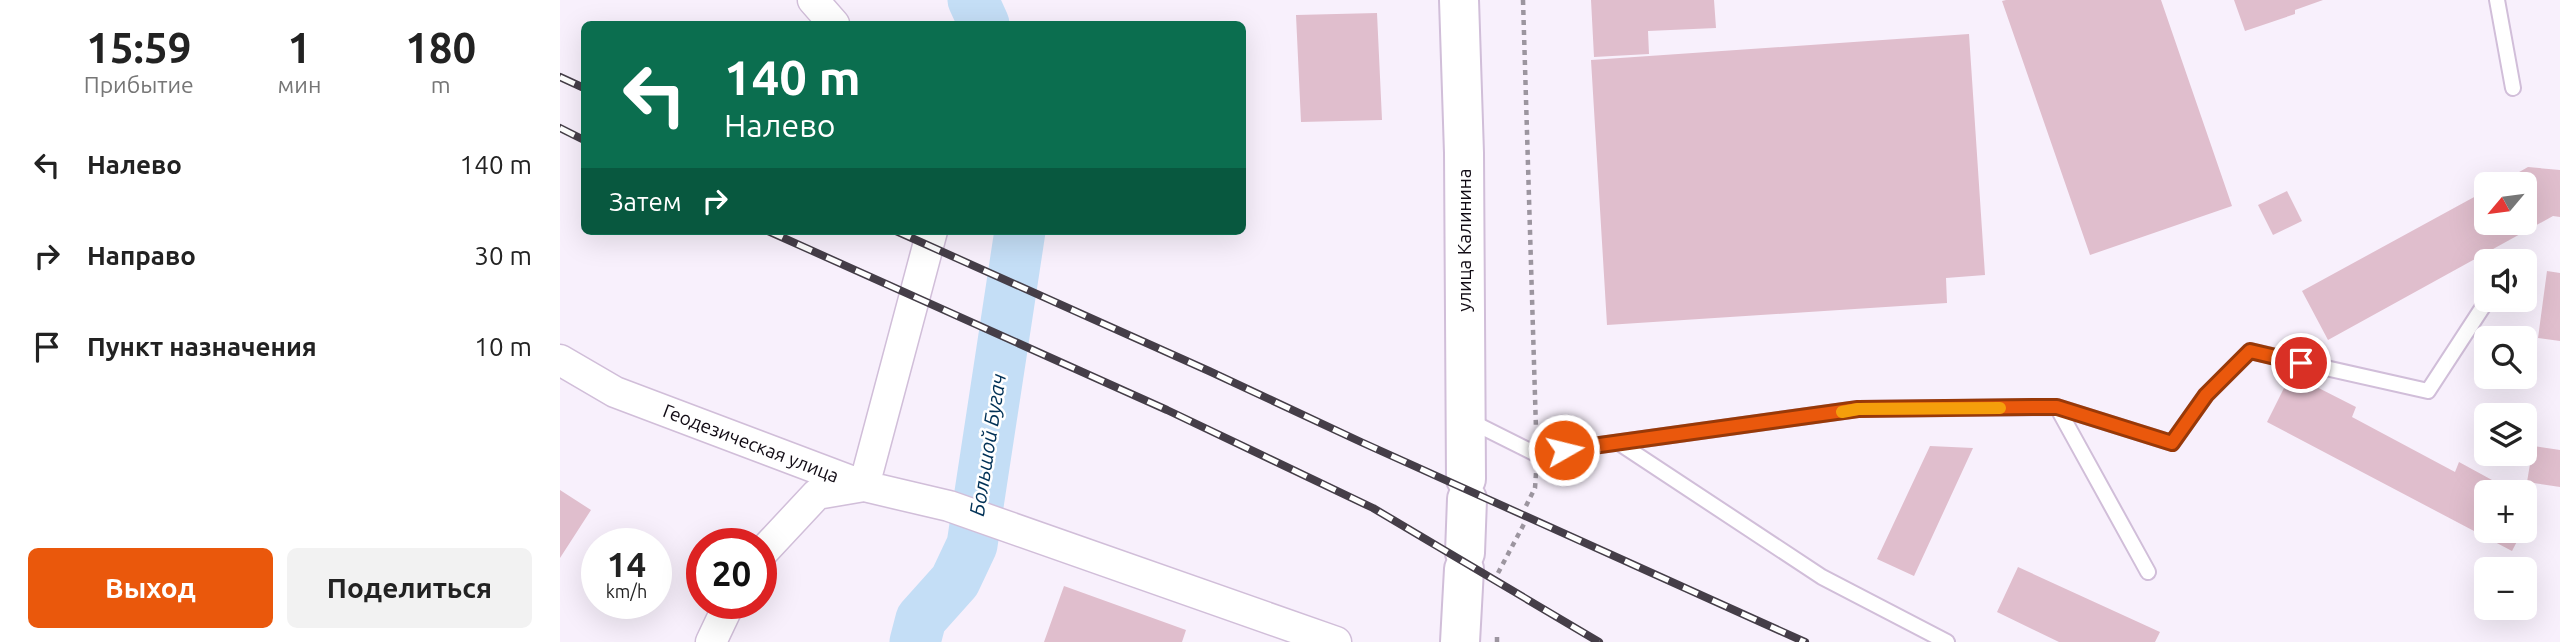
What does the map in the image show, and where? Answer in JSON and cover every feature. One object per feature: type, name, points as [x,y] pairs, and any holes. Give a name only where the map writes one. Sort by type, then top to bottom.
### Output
[{"type":"main road","name":"улица Калинина","points":[[1459,0],[1464,153],[1466,489],[1476,565],[1460,642]]},
{"type":"street","points":[[813,0],[831,21]]},
{"type":"street","points":[[777,537],[817,494],[864,486],[931,235]]},
{"type":"street","name":"Геодезическая улица","points":[[560,359],[615,392],[864,486],[950,506],[1336,642]]},
{"type":"street","points":[[711,642],[722,619]]},
{"type":"lane","points":[[2497,0],[2513,88]]},
{"type":"lane","points":[[1466,419],[1536,454],[1858,409],[2057,407],[2172,443],[2206,395],[2250,351],[2428,391],[2480,312]]},
{"type":"lane","points":[[2057,407],[2148,572]]},
{"type":"lane","points":[[1619,443],[1822,577],[1947,642]]},
{"type":"path","points":[[1523,0],[1536,454],[1535,488],[1526,506]]},
{"type":"path","points":[[1476,565],[1524,524]]},
{"type":"building","points":[[1591,0],[1714,0],[1716,28],[1648,31],[1649,54],[1594,57]]},
{"type":"building","points":[[2161,0],[2232,206],[2090,255],[2002,1]]},
{"type":"building","points":[[2234,0],[2323,0],[2295,10],[2295,14],[2245,31]]},
{"type":"building","points":[[1377,13],[1382,120],[1301,122],[1296,15]]},
{"type":"building","points":[[1969,34],[1985,275],[1946,278],[1947,303],[1607,325],[1591,60]]},
{"type":"building","points":[[2528,167],[2560,170],[2560,217],[2553,216],[2538,224],[2538,172],[2519,172]]},
{"type":"building","points":[[2287,191],[2302,221],[2273,235],[2258,205]]},
{"type":"building","points":[[2474,197],[2474,235],[2519,235],[2493,249],[2474,249],[2474,260],[2328,340],[2302,291]]},
{"type":"building","points":[[2547,271],[2560,273],[2560,341],[2538,338]]},
{"type":"building","points":[[2291,374],[2356,407],[2352,417],[2455,472],[2459,462],[2492,480],[2474,480],[2474,531],[2267,422]]},
{"type":"building","points":[[1930,446],[1973,448],[1914,576],[1877,559]]},
{"type":"building","points":[[2537,447],[2560,450],[2560,487],[2527,480],[2530,466],[2537,466]]},
{"type":"building","points":[[560,490],[591,510],[560,558]]},
{"type":"building","points":[[2497,543],[2516,543],[2512,551]]},
{"type":"building","points":[[2018,567],[2160,632],[2155,642],[2059,642],[1997,612]]},
{"type":"building","points":[[1064,586],[1186,630],[1182,642],[1044,642]]},
{"type":"waterway","name":"Большой Бугач","points":[[973,0],[983,21]]},
{"type":"waterway","name":"Большой Бугач","points":[[915,642],[921,619],[955,581],[972,545],[1019,235]]},
{"type":"railway","points":[[560,77],[581,87]]},
{"type":"railway","points":[[560,128],[581,138]]},
{"type":"railway","points":[[777,235],[1167,410],[1373,508],[1599,642]]},
{"type":"railway","points":[[905,235],[1805,642]]},
{"type":"slow traffic","points":[[1842,412],[1858,409],[2000,408]]},
{"type":"route","points":[[1564,450],[1858,409],[2057,407],[2172,443],[2206,395],[2250,351],[2301,363]]}]
